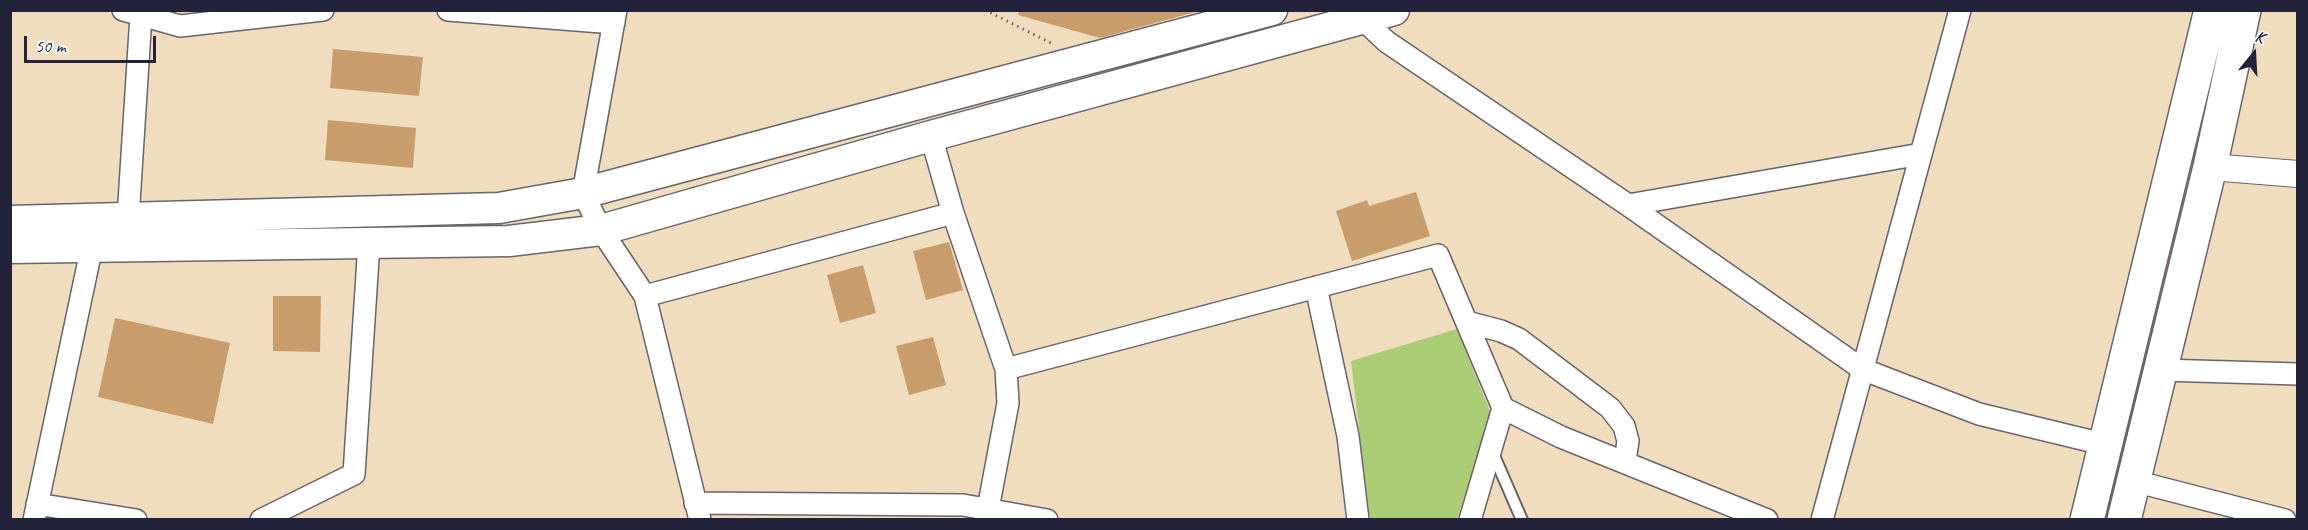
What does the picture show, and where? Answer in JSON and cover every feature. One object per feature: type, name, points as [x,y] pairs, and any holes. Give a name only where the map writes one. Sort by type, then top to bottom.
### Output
[{"type":"main road","points":[[10,220],[500,208],[583,193],[1272,10]]},
{"type":"main road","points":[[10,248],[509,241],[601,230],[1363,14],[1394,10]]},
{"type":"main road","points":[[2087,519],[2107,445],[2211,10]]},
{"type":"main road","points":[[2124,519],[2211,167],[2244,10]]},
{"type":"street","points":[[128,218],[132,13],[180,26],[323,10]]},
{"type":"street","points":[[448,10],[615,17],[583,193],[601,230],[645,296],[698,511],[963,505],[1047,519]]},
{"type":"street","points":[[1822,519],[1960,10]]},
{"type":"street","points":[[1363,14],[1387,42],[1628,205],[1862,369],[1979,414],[2107,445]]},
{"type":"street","points":[[931,136],[953,213],[1006,369],[1008,402],[988,509]]},
{"type":"street","points":[[1628,205],[1921,154]]},
{"type":"street","points":[[2211,167],[2298,174]]},
{"type":"street","points":[[645,296],[953,213]]},
{"type":"street","points":[[261,519],[354,474],[369,243]]},
{"type":"street","points":[[92,246],[35,512],[136,519]]},
{"type":"street","points":[[1006,369],[1438,255],[1503,408],[1470,519]]},
{"type":"street","points":[[1316,287],[1348,436],[1358,519]]},
{"type":"street","points":[[1467,322],[1501,331],[1519,339],[1610,408],[1624,426],[1628,441],[1625,461]]},
{"type":"street","points":[[2161,370],[2298,374]]},
{"type":"street","points":[[1503,408],[1561,437],[1767,519]]},
{"type":"street","points":[[2134,481],[2285,519]]},
{"type":"lane","points":[[1491,448],[1522,519]]},
{"type":"path","points":[[985,10],[1054,44]]},
{"type":"green space","points":[[1457,329],[1491,414],[1457,519],[1370,519],[1351,361]]},
{"type":"building","points":[[1019,10],[1203,10],[1100,38],[1018,15]]},
{"type":"building","points":[[333,49],[423,57],[419,96],[330,88]]},
{"type":"building","points":[[328,120],[416,128],[413,168],[325,160]]},
{"type":"building","points":[[1416,192],[1430,236],[1352,261],[1336,211],[1367,200],[1369,206]]},
{"type":"building","points":[[949,242],[963,290],[926,300],[913,251]]},
{"type":"building","points":[[863,265],[876,313],[840,323],[827,275]]},
{"type":"building","points":[[273,296],[321,296],[320,352],[273,351]]},
{"type":"building","points":[[115,318],[230,343],[213,424],[98,397]]},
{"type":"building","points":[[933,337],[946,385],[909,395],[896,346]]}]
